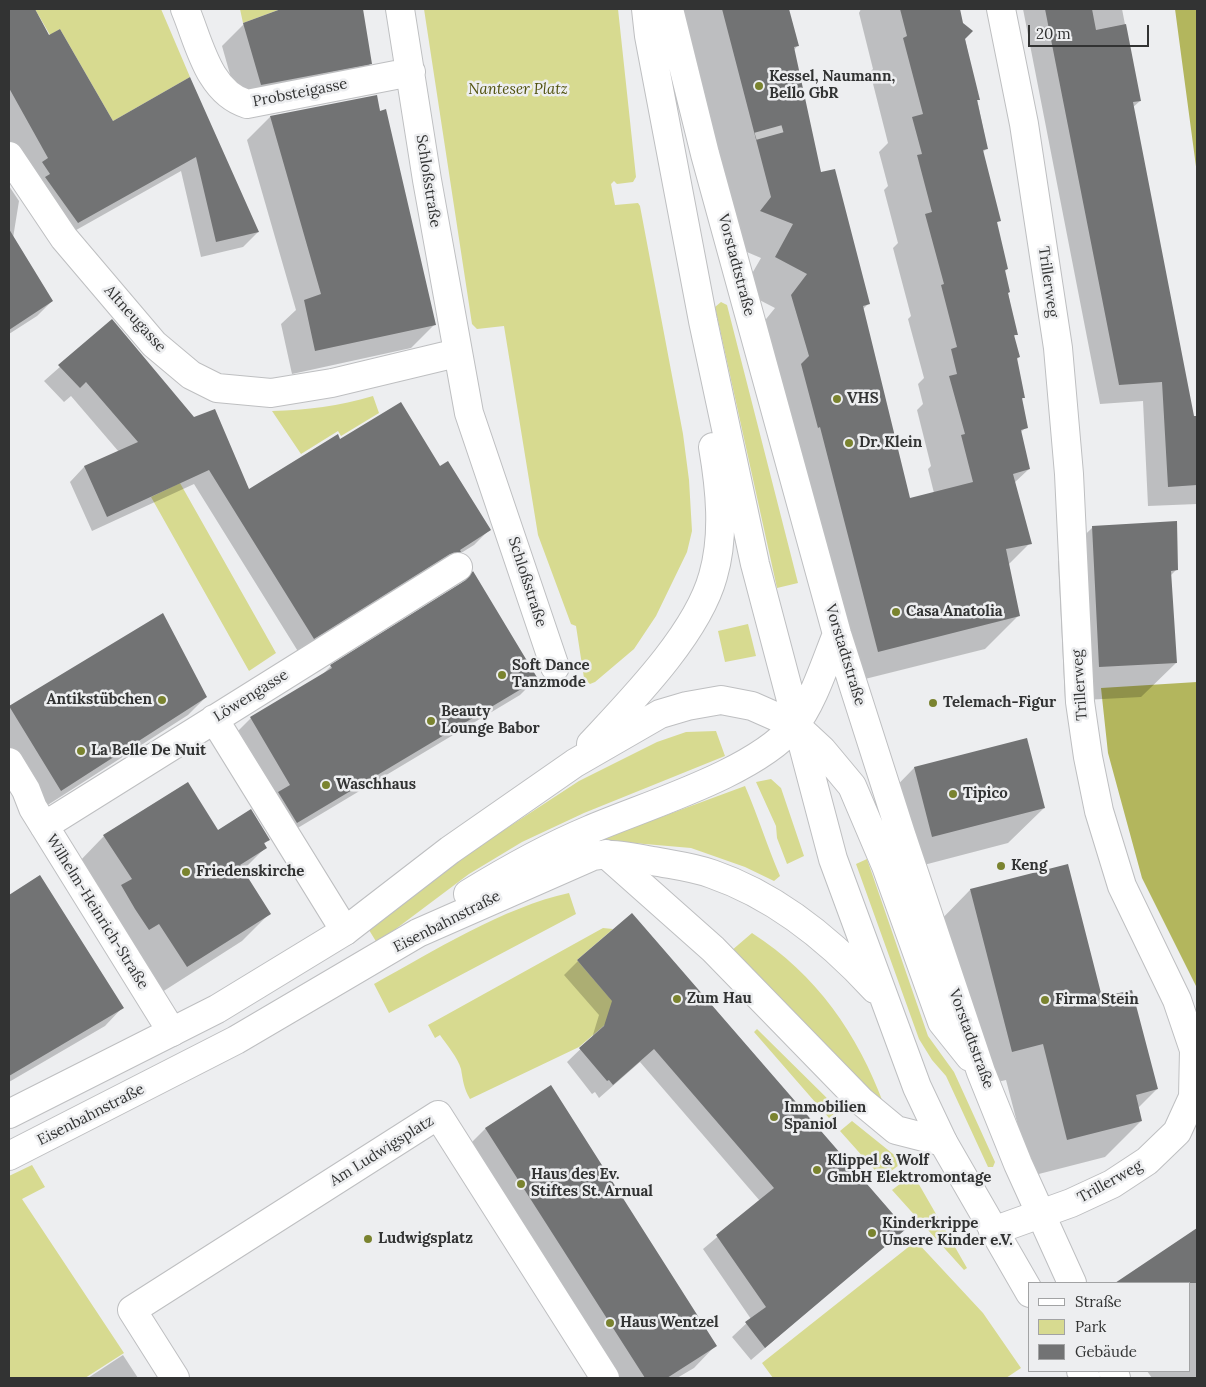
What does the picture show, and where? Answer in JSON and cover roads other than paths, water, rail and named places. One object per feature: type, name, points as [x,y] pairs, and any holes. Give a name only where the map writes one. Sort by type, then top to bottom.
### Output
[{"type":"main road","name":"Probsteigasse","points":[[185,9],[216,82],[236,101],[247,104],[411,72]]},
{"type":"main road","name":"Schloßstraße","points":[[400,9],[427,180],[469,412],[555,667]]},
{"type":"main road","points":[[646,9],[649,36],[704,321],[759,582],[795,725],[833,860],[917,1087],[943,1142],[1028,1290]]},
{"type":"main road","name":"Vorstadtstraße","points":[[669,9],[708,163],[837,634],[901,834],[981,1072],[1072,1282]]},
{"type":"main road","name":"Trillerweg","points":[[993,1231],[1041,1214],[1112,1184],[1147,1160],[1177,1132],[1193,1097],[1194,1050],[1177,1000],[1122,886],[1099,811],[1088,756],[1080,702],[1069,474],[1058,348],[1024,124],[1002,9]]},
{"type":"main road","name":"Altneugasse","points":[[9,156],[64,238],[154,344],[191,375],[217,388],[240,392],[271,393],[332,383],[457,353]]},
{"type":"main road","points":[[575,762],[667,658],[695,615],[713,575],[719,536],[718,478],[700,359],[704,321]]},
{"type":"main road","name":"Löwengasse","points":[[28,806],[214,718],[458,567]]},
{"type":"main road","points":[[418,933],[467,895],[519,863],[587,830],[684,792],[740,765],[777,744],[795,725],[817,684],[837,634]]},
{"type":"main road","points":[[9,1114],[217,1008],[345,931],[450,850],[575,762],[660,714],[687,706],[721,700],[752,706],[795,725],[822,750],[852,786],[886,866],[942,1022],[981,1072]]},
{"type":"main road","points":[[214,718],[345,931]]},
{"type":"main road","name":"Wilhelm-Heinrich-Straße","points":[[9,762],[28,806],[172,1032]]},
{"type":"main road","points":[[606,854],[713,949],[861,1101],[896,1130],[943,1142]]},
{"type":"main road","name":"Eisenbahnstraße","points":[[9,1156],[236,1040],[418,933],[593,856],[606,854],[693,869],[712,874],[746,889],[813,929],[847,958],[885,999]]},
{"type":"main road","name":"Am Ludwigsplatz","points":[[175,1378],[132,1310],[438,1115],[605,1378]]},
{"type":"tunnel","points":[[768,129],[770,136]]},
{"type":"place","name":"Kessel, Naumann, Bello GbR","points":[[759,86]]},
{"type":"place","name":"VHS","points":[[837,399]]},
{"type":"place","name":"Dr. Klein","points":[[849,443]]},
{"type":"place","name":"Casa Anatolia","points":[[896,612]]},
{"type":"place","name":"Soft Dance Tanzmode","points":[[502,675]]},
{"type":"place","name":"Antikstübchen","points":[[162,700]]},
{"type":"place","name":"Telemach-Figur","points":[[933,703]]},
{"type":"place","name":"Beauty Lounge Babor","points":[[431,721]]},
{"type":"place","name":"La Belle De Nuit","points":[[81,751]]},
{"type":"place","name":"Waschhaus","points":[[326,785]]},
{"type":"place","name":"Tipico","points":[[953,794]]},
{"type":"place","name":"Keng","points":[[1001,866]]},
{"type":"place","name":"Friedenskirche","points":[[186,872]]},
{"type":"place","name":"Zum Hau","points":[[677,999]]},
{"type":"place","name":"Firma Stein","points":[[1045,1000]]},
{"type":"place","name":"Immobilien Spaniol","points":[[774,1117]]},
{"type":"place","name":"Klippel & Wolf GmbH Elektromontage","points":[[817,1170]]},
{"type":"place","name":"Haus des Ev. Stiftes St. Arnual","points":[[521,1184]]},
{"type":"place","name":"Kinderkrippe Unsere Kinder e.V.","points":[[872,1233]]},
{"type":"place","name":"Ludwigsplatz","points":[[368,1239]]},
{"type":"place","name":"Haus Wentzel","points":[[610,1323]]},
{"type":"park label","name":"Nanteser Platz","points":[[518,90]]}]
